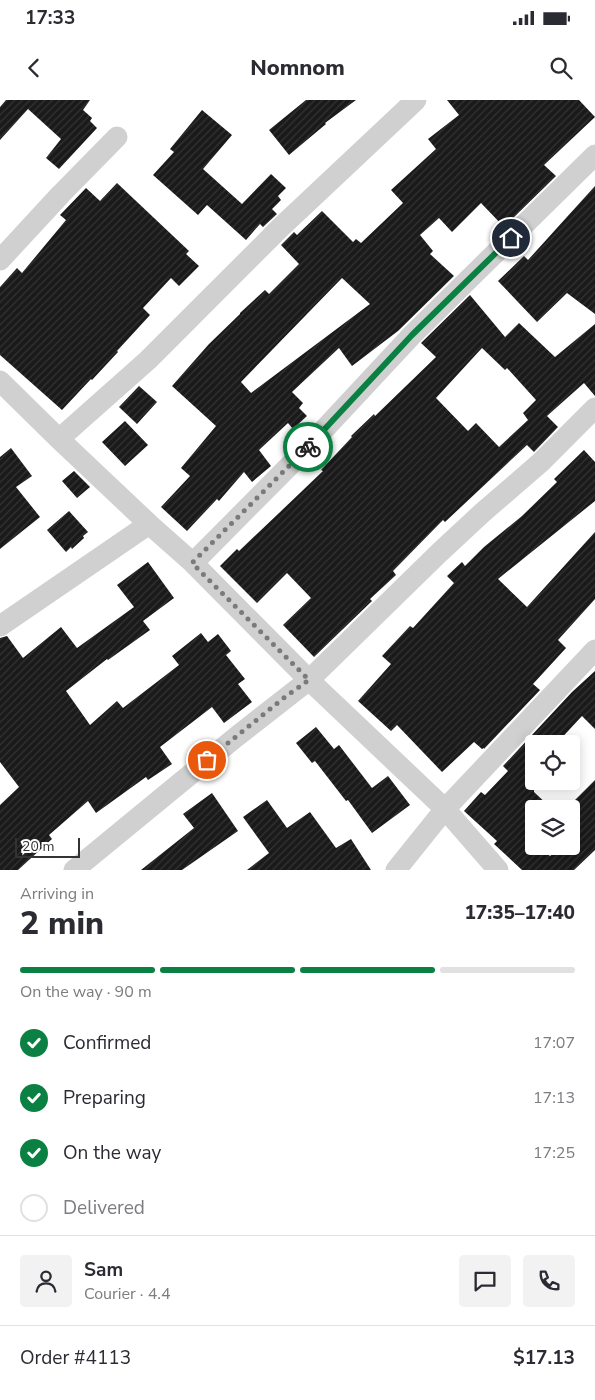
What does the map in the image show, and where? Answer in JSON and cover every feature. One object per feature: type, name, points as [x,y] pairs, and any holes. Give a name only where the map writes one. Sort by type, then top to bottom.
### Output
[{"type":"street","points":[[59,439],[148,360],[281,228],[416,100]]},
{"type":"street","points":[[0,260],[117,137]]},
{"type":"street","points":[[192,563],[303,452],[412,335],[595,155]]},
{"type":"street","points":[[0,381],[148,524],[192,563],[309,680],[445,809],[498,870]]},
{"type":"street","points":[[78,869],[236,737],[309,680],[439,553],[541,462],[595,408]]},
{"type":"street","points":[[0,626],[148,524]]},
{"type":"street","points":[[396,870],[445,809],[595,650]]},
{"type":"building","points":[[6,100],[90,100],[83,110],[92,118],[90,121],[97,128],[59,169],[46,158],[61,139],[28,109],[0,140],[0,107]]},
{"type":"building","points":[[306,100],[356,100],[325,123],[289,155],[269,130]]},
{"type":"building","points":[[447,100],[579,100],[595,117],[544,165],[556,176],[504,227],[481,203],[452,232],[439,218],[420,235],[433,251],[430,254],[454,276],[398,331],[352,366],[339,348],[292,392],[303,403],[299,408],[307,416],[293,429],[288,423],[259,450],[271,466],[252,482],[244,472],[219,501],[217,499],[187,531],[161,507],[190,476],[181,468],[216,426],[172,386],[209,344],[240,313],[265,290],[269,294],[299,264],[281,245],[294,232],[297,235],[322,211],[353,242],[356,239],[361,243],[403,203],[391,190],[436,149],[428,139],[459,115]],"holes":[[[342,278],[370,304],[251,393],[241,382]]]},
{"type":"building","points":[[202,110],[232,135],[203,169],[242,204],[271,174],[286,188],[278,196],[281,200],[272,209],[277,214],[263,227],[260,224],[246,240],[207,205],[198,215],[153,175],[174,152],[170,149]]},
{"type":"building","points":[[117,183],[189,251],[186,254],[199,266],[179,286],[171,278],[143,308],[150,315],[118,352],[62,410],[0,355],[0,287],[17,268],[22,273],[66,220],[60,215],[86,188],[100,201]]},
{"type":"building","points":[[595,186],[595,314],[567,293],[537,322],[498,281],[524,256],[528,260]]},
{"type":"building","points":[[470,295],[505,337],[519,323],[555,357],[595,324],[595,396],[584,383],[547,416],[558,427],[534,452],[527,445],[445,522],[443,520],[393,571],[396,575],[370,599],[372,601],[314,657],[283,625],[311,598],[287,573],[257,603],[220,566],[237,549],[239,551],[323,471],[321,470],[351,436],[374,414],[375,416],[436,357],[421,343]],"holes":[[[482,348],[505,370],[507,368],[536,400],[523,413],[528,420],[499,447],[476,423],[468,431],[436,398]]]},
{"type":"building","points":[[139,386],[157,402],[137,424],[119,407]]},
{"type":"building","points":[[125,421],[148,445],[125,466],[102,442]]},
{"type":"building","points":[[11,448],[32,476],[16,487],[40,517],[0,549],[0,457]]},
{"type":"building","points":[[584,450],[595,462],[595,501],[498,579],[527,607],[595,532],[595,599],[558,640],[566,648],[533,684],[540,690],[484,749],[474,742],[442,772],[397,725],[391,731],[358,701],[391,664],[382,656],[410,626],[413,628],[454,583],[447,576],[462,562],[465,566],[484,547],[522,516],[557,482],[554,479]]},
{"type":"building","points":[[74,471],[90,487],[77,498],[62,481]]},
{"type":"building","points":[[69,511],[88,532],[72,549],[71,547],[66,552],[47,530]]},
{"type":"building","points":[[148,562],[174,598],[143,621],[150,630],[107,659],[66,691],[90,725],[117,701],[123,708],[179,665],[172,656],[201,633],[208,642],[218,634],[231,651],[226,655],[245,679],[238,684],[252,702],[224,723],[212,707],[160,747],[172,764],[148,780],[146,777],[96,813],[88,801],[49,835],[52,839],[18,870],[0,870],[0,805],[19,787],[0,762],[0,638],[7,636],[23,658],[61,627],[77,648],[134,607],[117,585]]},
{"type":"building","points":[[595,671],[595,729],[582,716],[564,735],[532,735],[572,692]]},
{"type":"building","points":[[316,727],[334,749],[339,745],[372,788],[388,776],[410,805],[372,833],[348,800],[346,801],[315,761],[312,763],[296,743]]},
{"type":"building","points":[[525,742],[525,790],[534,790],[542,800],[525,800],[525,855],[580,855],[580,800],[575,800],[595,780],[595,850],[574,870],[522,870],[494,844],[497,841],[464,811],[481,792],[485,795],[508,771],[503,766]]},
{"type":"building","points":[[212,793],[238,831],[182,870],[141,870],[194,828],[183,814]]},
{"type":"building","points":[[267,800],[287,828],[310,812],[336,848],[351,839],[371,870],[247,870],[269,853],[243,817]]},
{"type":"way so far","points":[[207,760],[309,680],[192,563],[308,447]]},
{"type":"route","points":[[308,447],[412,335],[511,238]]}]
